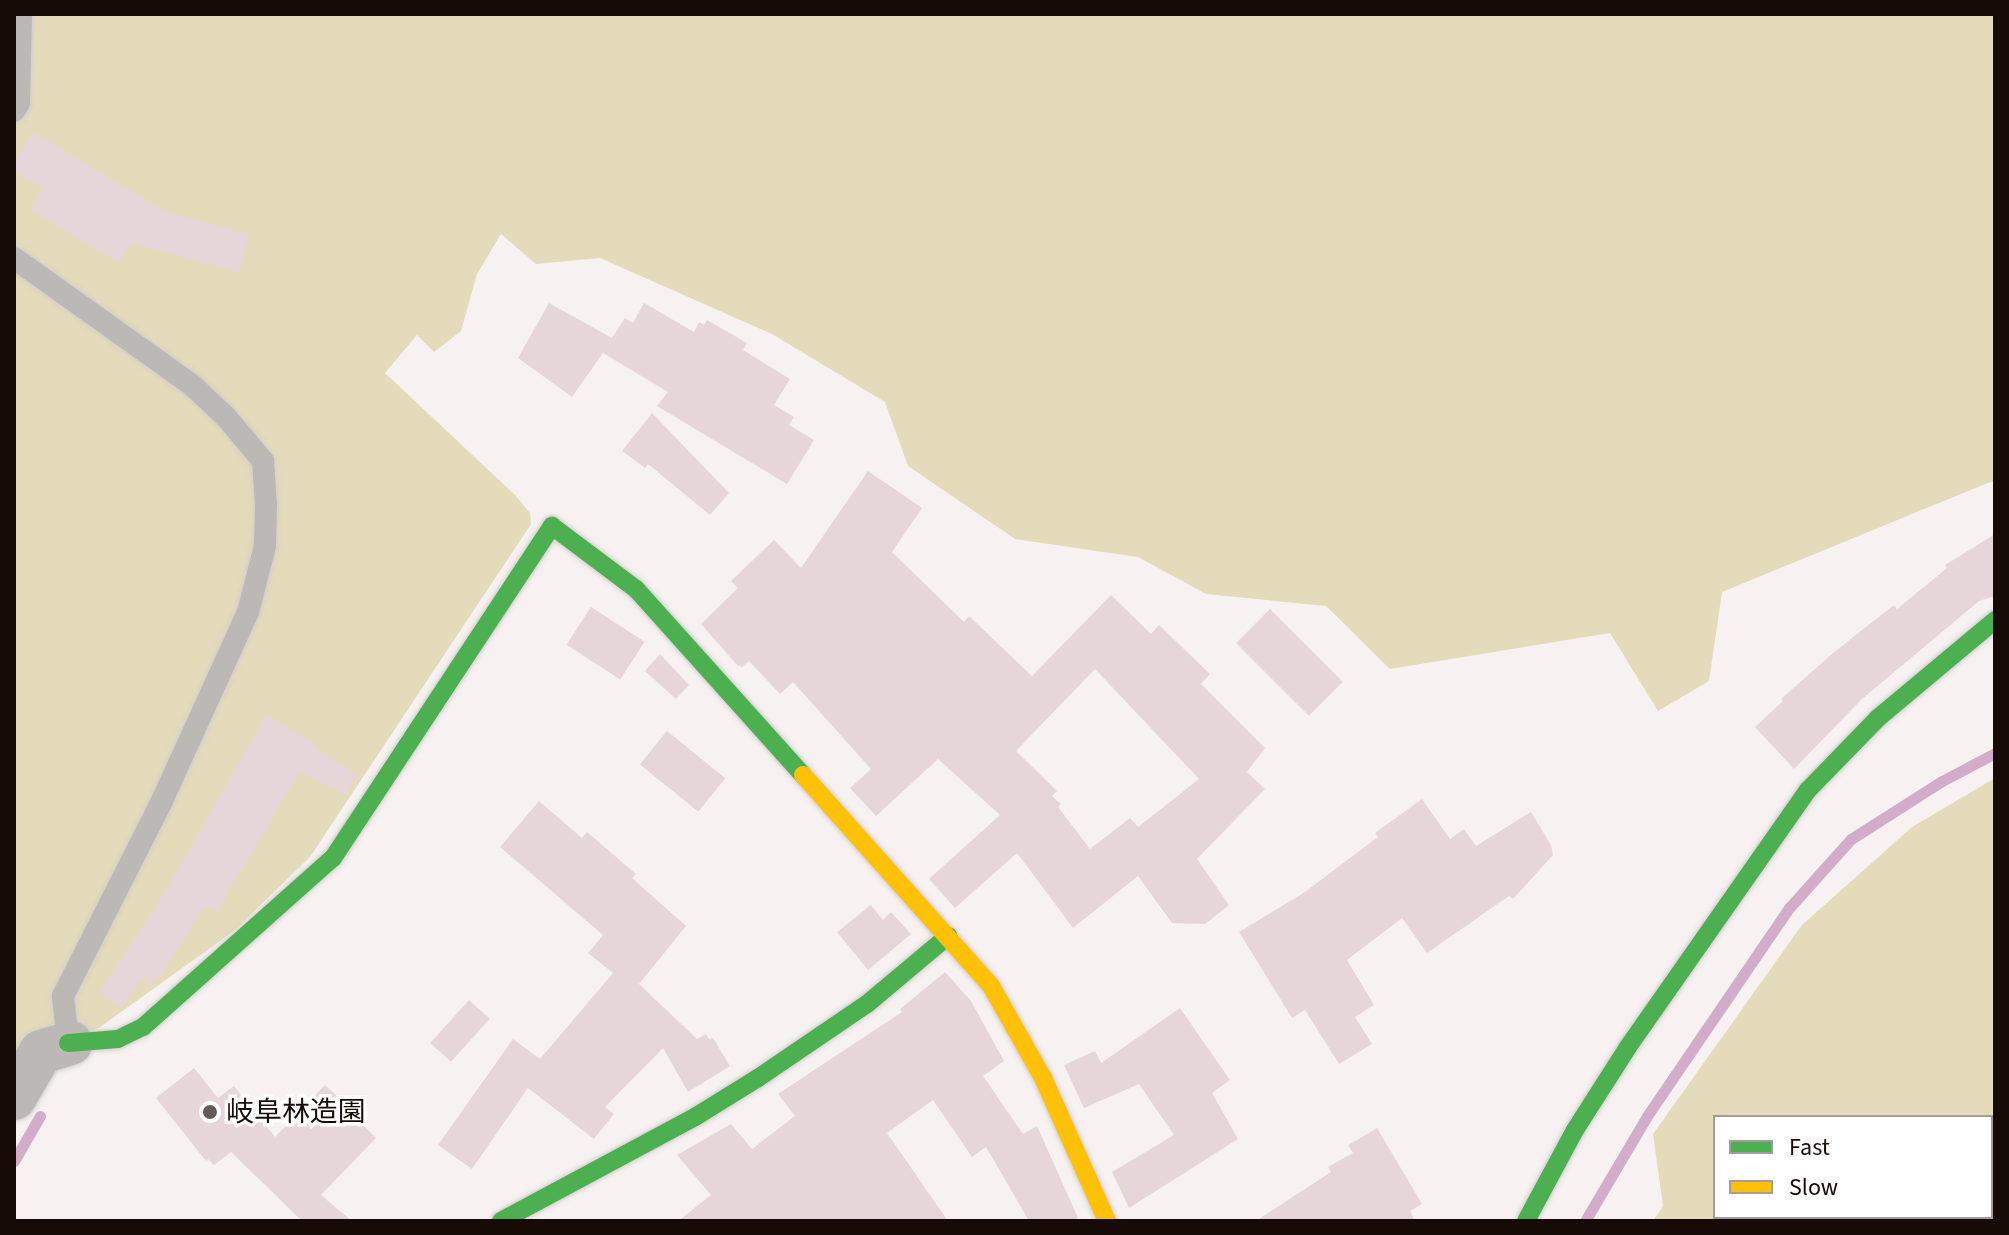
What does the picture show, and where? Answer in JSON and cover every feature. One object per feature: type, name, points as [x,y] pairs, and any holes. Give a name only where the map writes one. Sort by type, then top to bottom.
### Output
[{"type":"street","points":[[14,1098],[41,1052],[70,1043],[118,1039],[143,1027],[174,996],[222,958],[333,858],[552,526],[636,589],[991,986],[1043,1078],[1107,1221]]},
{"type":"street","points":[[1526,1221],[1575,1130],[1628,1047],[1808,790],[1878,718],[1995,620]]},
{"type":"street","points":[[501,1221],[695,1117],[758,1078],[867,1004],[948,936]]},
{"type":"lane","points":[[14,111],[19,103],[21,14]]},
{"type":"lane","points":[[14,258],[192,385],[226,417],[263,461],[265,546],[248,612],[162,801],[63,996],[70,1043]]},
{"type":"shaded area","points":[[14,14],[1995,14],[1995,480],[1722,592],[1709,681],[1658,711],[1610,633],[1390,669],[1326,606],[1206,594],[1138,557],[1015,539],[908,466],[885,402],[772,334],[600,258],[536,264],[501,234],[477,274],[461,331],[434,352],[417,335],[385,373],[515,495],[530,513],[531,524],[310,857],[234,931],[50,1063],[14,1125]]},
{"type":"shaded area","points":[[1995,778],[1995,1221],[1653,1221],[1663,1206],[1653,1134],[1802,925],[1912,827]]},
{"type":"building","points":[[33,132],[164,211],[249,234],[239,272],[131,243],[120,263],[30,210],[42,188],[14,171],[14,163]]},
{"type":"building","points":[[549,303],[612,338],[625,318],[633,323],[644,303],[694,332],[699,322],[704,325],[707,320],[747,343],[743,350],[790,379],[774,405],[794,417],[789,425],[814,440],[787,484],[657,406],[668,392],[603,353],[610,343],[572,397],[518,358]]},
{"type":"building","points":[[652,413],[729,493],[710,515],[648,464],[645,468],[622,451]]},
{"type":"building","points":[[868,471],[922,508],[892,552],[964,622],[969,616],[1032,676],[1111,595],[1151,634],[1159,625],[1210,674],[1201,684],[1265,748],[1247,772],[1265,789],[1197,859],[1229,905],[1205,924],[1172,923],[1138,876],[1073,928],[1017,853],[955,908],[929,879],[1000,815],[938,759],[876,816],[850,788],[871,769],[793,682],[780,694],[749,661],[742,667],[737,665],[701,624],[738,588],[731,581],[774,540],[801,568]],"holes":[[[1095,669],[1199,779],[1138,827],[1130,818],[1090,849],[1058,807],[1061,804],[1052,796],[1057,791],[1016,751]]]},
{"type":"building","points":[[1995,534],[1995,596],[1979,601],[1862,699],[1794,769],[1755,727],[1783,701],[1781,699],[1833,653],[1894,605],[1897,609],[1947,568],[1945,565]]},
{"type":"building","points":[[591,607],[645,642],[620,680],[566,645]]},
{"type":"building","points":[[1270,609],[1343,682],[1309,716],[1236,643]]},
{"type":"building","points":[[660,654],[689,685],[676,699],[645,671]]},
{"type":"building","points":[[266,715],[316,744],[314,747],[358,775],[345,795],[300,771],[217,912],[205,906],[162,974],[150,984],[141,979],[122,1008],[98,993],[165,892]]},
{"type":"building","points":[[667,731],[725,778],[698,812],[640,764]]},
{"type":"building","points":[[1422,799],[1450,839],[1464,829],[1476,846],[1531,812],[1551,845],[1553,855],[1513,899],[1509,896],[1427,953],[1402,918],[1347,960],[1374,1005],[1355,1017],[1372,1044],[1339,1064],[1305,1010],[1292,1018],[1239,932],[1305,892],[1378,837],[1375,833]]},
{"type":"building","points":[[539,801],[582,838],[587,832],[636,874],[632,878],[686,926],[639,984],[697,1039],[706,1034],[709,1039],[713,1038],[730,1066],[688,1092],[663,1048],[605,1107],[614,1114],[594,1139],[528,1088],[472,1169],[438,1145],[513,1039],[540,1059],[613,973],[588,953],[603,935],[500,847]]},
{"type":"building","points":[[871,905],[883,920],[891,912],[911,934],[868,970],[837,932]]},
{"type":"building","points":[[945,972],[971,1001],[1004,1061],[983,1076],[1023,1134],[1037,1126],[1078,1218],[1073,1221],[1029,1221],[986,1147],[972,1157],[933,1100],[887,1133],[948,1221],[678,1221],[711,1195],[677,1155],[731,1124],[752,1149],[795,1116],[778,1094],[902,1012],[900,1009]]},
{"type":"building","points":[[469,1000],[490,1019],[451,1062],[430,1043]]},
{"type":"building","points":[[1180,1008],[1230,1080],[1212,1093],[1238,1139],[1129,1208],[1112,1172],[1174,1135],[1139,1084],[1084,1108],[1064,1065],[1095,1051],[1101,1063]]},
{"type":"building","points":[[194,1068],[218,1098],[234,1086],[275,1137],[325,1085],[353,1111],[351,1113],[376,1138],[321,1195],[352,1221],[302,1221],[231,1152],[214,1165],[208,1159],[206,1161],[156,1098]]},
{"type":"building","points":[[1377,1128],[1422,1204],[1410,1211],[1415,1221],[1256,1221],[1331,1172],[1328,1167],[1353,1153],[1348,1145]]},
{"type":"waterway","points":[[1585,1221],[1647,1116],[1789,908],[1851,839],[1942,781],[1995,753]]},
{"type":"waterway","points":[[14,1161],[40,1116]]},
{"type":"traffic: fast","points":[[68,1043],[118,1039],[143,1027],[333,858],[552,526],[636,589],[803,775]]},
{"type":"traffic: fast","points":[[1526,1221],[1575,1130],[1628,1047],[1808,790],[1878,718],[1995,620]]},
{"type":"traffic: fast","points":[[501,1221],[695,1117],[758,1078],[867,1004],[948,936]]},
{"type":"traffic: slow","points":[[803,775],[991,986],[1043,1078],[1107,1221]]},
{"type":"place","name":"岐阜林造園","points":[[210,1112]]}]
